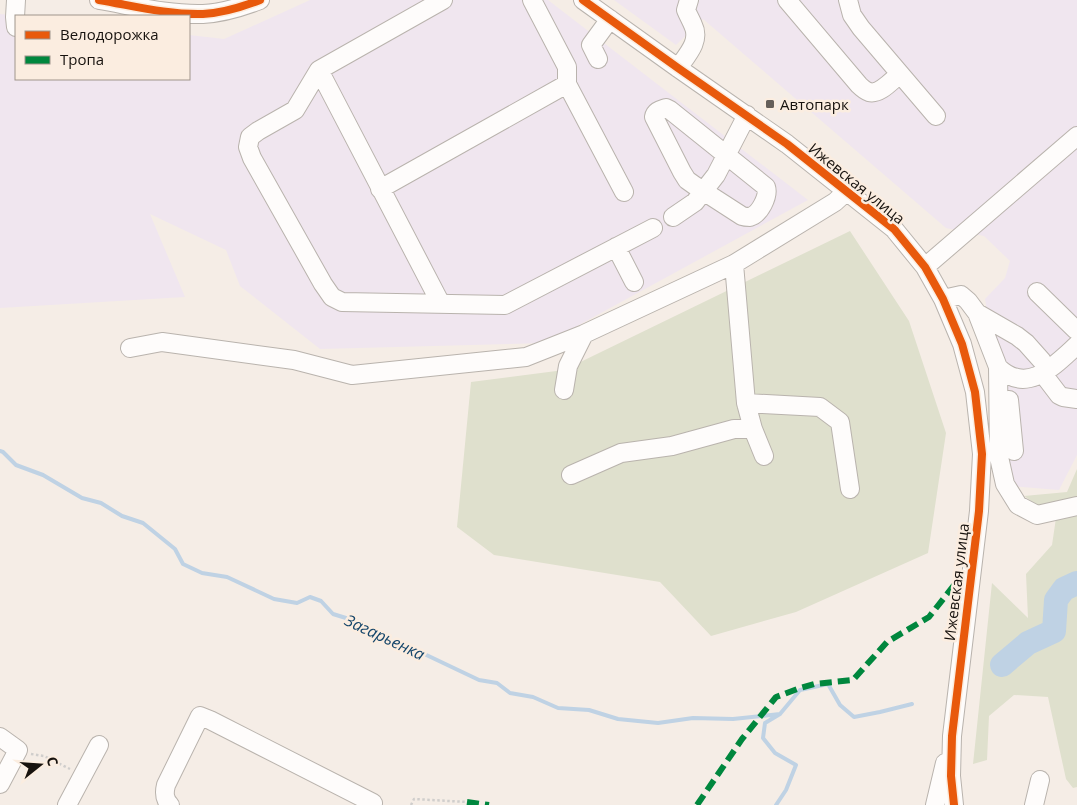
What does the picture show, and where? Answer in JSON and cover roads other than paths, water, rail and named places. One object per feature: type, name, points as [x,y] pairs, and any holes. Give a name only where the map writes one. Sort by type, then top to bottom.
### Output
[{"type":"street","points":[[15,15],[16,0]]},
{"type":"street","points":[[100,0],[146,10],[173,10],[205,14],[233,9],[260,0]]},
{"type":"street","points":[[100,0],[107,15]]},
{"type":"street","points":[[443,0],[319,70],[295,110],[250,137],[248,147],[252,158],[332,297],[342,302],[505,305],[653,228]]},
{"type":"street","points":[[532,0],[567,67],[567,84],[624,192]]},
{"type":"street","name":"Ижевская улица","points":[[583,0],[787,144],[894,229],[925,267],[943,298],[962,344],[975,392],[982,454],[979,511],[952,736],[951,776],[954,805]]},
{"type":"street","points":[[678,68],[694,45],[696,34],[686,10],[689,0]]},
{"type":"street","points":[[786,0],[868,92],[875,93],[900,74]]},
{"type":"street","points":[[848,0],[852,15],[860,28],[936,116]]},
{"type":"street","points":[[598,59],[591,45],[610,19]]},
{"type":"street","points":[[319,70],[441,304]]},
{"type":"street","points":[[380,189],[567,84]]},
{"type":"street","points":[[666,108],[670,110],[766,187],[768,193],[757,212],[753,216],[748,217],[742,216],[703,191],[687,180],[655,121],[655,113],[661,109],[666,108]]},
{"type":"street","points":[[673,217],[695,202],[716,175],[747,115]]},
{"type":"street","points":[[925,267],[1077,136]]},
{"type":"street","points":[[130,348],[162,342],[294,360],[352,375],[526,357],[584,334],[734,264],[835,202],[847,191]]},
{"type":"street","points":[[616,248],[634,282]]},
{"type":"street","points":[[734,264],[746,403],[753,429],[764,456]]},
{"type":"street","points":[[1037,292],[1077,330]]},
{"type":"street","points":[[943,298],[960,295],[977,313],[1003,371],[1014,451]]},
{"type":"street","points":[[977,313],[1026,343],[1059,395],[1077,399]]},
{"type":"street","points":[[564,390],[568,366],[584,334]]},
{"type":"street","points":[[1003,371],[1020,379],[1036,377],[1043,367],[1077,345]]},
{"type":"street","points":[[1003,371],[999,457],[1006,484],[1018,505],[1037,515],[1077,506]]},
{"type":"street","points":[[746,403],[820,407],[840,422],[850,489]]},
{"type":"street","points":[[571,475],[620,453],[672,446],[734,429],[753,429]]},
{"type":"street","points":[[170,805],[164,793],[166,785],[200,716],[373,802]]},
{"type":"street","points":[[935,805],[952,736]]},
{"type":"street","points":[[0,737],[18,750],[0,784]]},
{"type":"street","points":[[68,805],[99,745]]},
{"type":"street","points":[[1034,805],[1040,780]]},
{"type":"waterway","name":"Загарьенка","points":[[0,451],[16,465],[43,475],[82,498],[101,503],[122,516],[143,523],[175,549],[183,564],[202,573],[227,577],[274,599],[297,603],[310,597],[321,601],[333,614],[362,623],[389,642],[418,651],[479,680],[497,683],[510,693],[533,697],[558,708],[589,710],[618,719],[658,723],[693,718],[733,719],[780,714]]},
{"type":"waterway","points":[[1002,665],[1028,643],[1054,631],[1056,600],[1064,589],[1077,583]]},
{"type":"waterway","points":[[776,805],[786,790],[796,765],[775,753],[763,738],[765,723],[780,714],[800,690],[828,684],[840,705],[854,717],[912,704]]},
{"type":"place","name":"Автопарк","points":[[770,104]]}]
